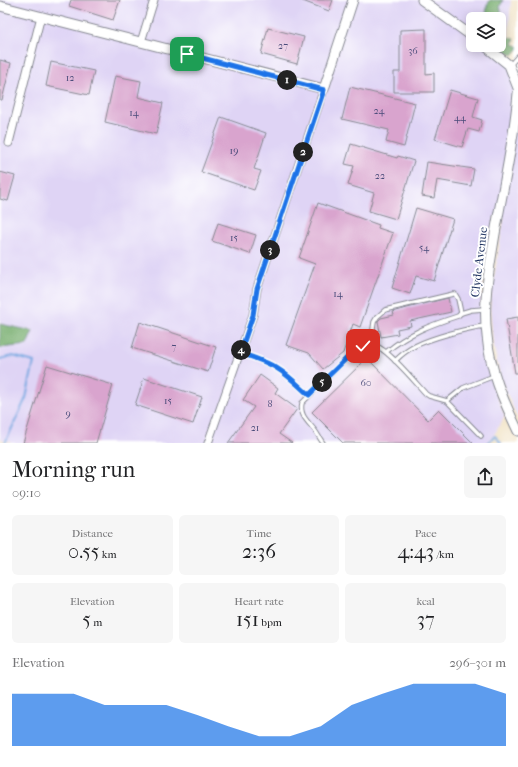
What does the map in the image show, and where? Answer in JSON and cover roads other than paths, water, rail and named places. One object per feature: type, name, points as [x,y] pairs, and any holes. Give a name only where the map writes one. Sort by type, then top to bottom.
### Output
[{"type":"street","points":[[141,42],[154,0]]},
{"type":"street","points":[[208,443],[253,315],[257,289],[353,0]]},
{"type":"street","points":[[422,0],[466,32]]},
{"type":"street","points":[[0,6],[324,90]]},
{"type":"street","points":[[9,143],[41,16]]},
{"type":"street","points":[[493,52],[509,65],[518,88]]},
{"type":"street","name":"Clyde Avenue","points":[[518,93],[515,121],[490,260],[486,309],[488,346],[495,376],[518,431]]},
{"type":"lane","points":[[509,65],[518,56]]},
{"type":"lane","points":[[375,345],[374,322],[381,313],[390,308],[455,294],[458,299],[461,313]]},
{"type":"lane","points":[[386,352],[402,339],[416,331],[458,316],[461,313],[486,309]]},
{"type":"lane","points":[[395,361],[410,349],[421,343],[469,329],[486,326]]},
{"type":"lane","points":[[323,443],[303,415],[301,406],[302,403],[358,348],[369,344],[375,345],[386,352],[426,394],[447,400],[481,436]]},
{"type":"lane","points":[[240,353],[268,363],[280,370],[309,395]]},
{"type":"lane","points":[[447,400],[462,388],[495,376]]},
{"type":"waterway","points":[[0,359],[13,356],[34,362],[26,398],[5,443]]},
{"type":"waterway","points":[[487,443],[495,436],[501,443]]}]
